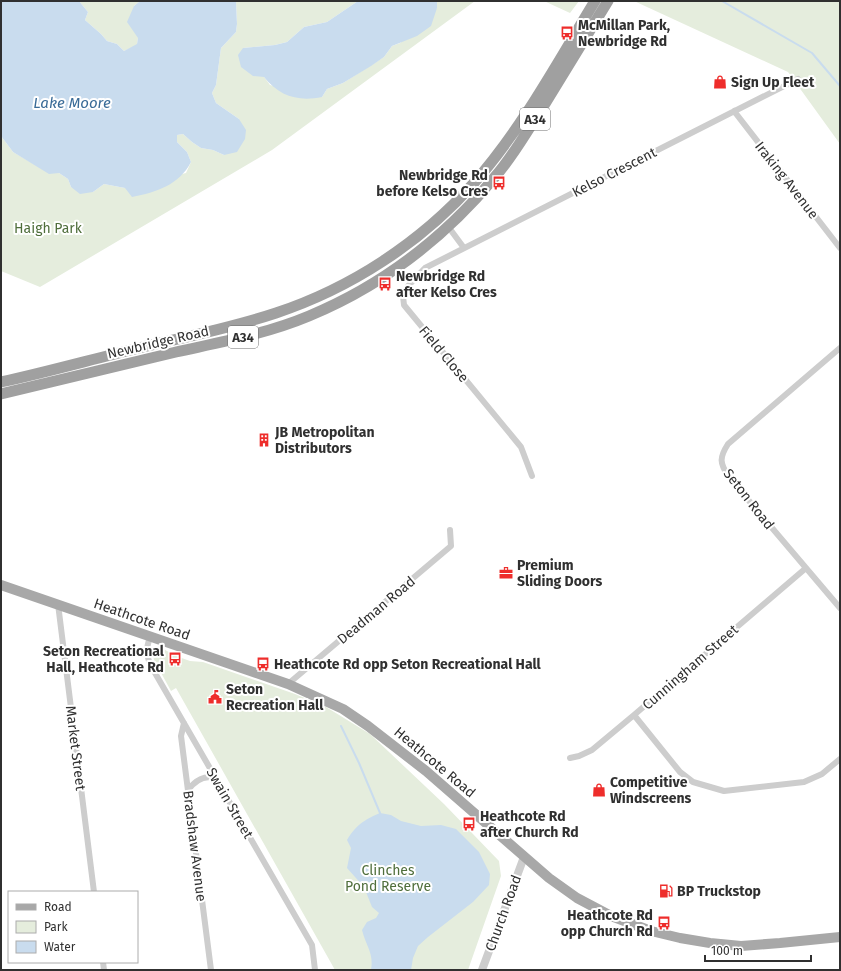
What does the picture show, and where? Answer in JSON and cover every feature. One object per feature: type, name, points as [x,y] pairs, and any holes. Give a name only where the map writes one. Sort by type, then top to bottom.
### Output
[{"type":"highway","name":"Newbridge Road","points":[[1,382],[243,324],[290,308],[335,289],[374,267],[404,247],[440,216],[474,183],[510,138],[595,1]]},
{"type":"highway","name":"Newbridge Road","points":[[1,394],[218,344],[258,333],[309,316],[361,290],[384,276],[410,259],[449,226],[472,204],[491,182],[512,155],[608,1]]},
{"type":"main road","name":"Heathcote Road","points":[[1,584],[288,684],[343,709],[368,726],[426,771],[549,878],[577,898],[611,916],[651,931],[680,938],[741,946],[840,937]]},
{"type":"street","name":"Kelso Crescent","points":[[464,248],[798,79]]},
{"type":"street","name":"Iraking Avenue","points":[[734,111],[840,248]]},
{"type":"street","points":[[440,216],[464,248]]},
{"type":"street","name":"Field Close","points":[[464,248],[425,268],[408,286],[403,296],[404,306],[522,447],[532,476]]},
{"type":"street","name":"Seton Road","points":[[840,348],[728,444],[721,454],[722,466],[728,476],[840,608]]},
{"type":"street","name":"Deadman Road","points":[[288,684],[451,546],[450,530]]},
{"type":"street","name":"Cunningham Street","points":[[570,758],[587,753],[634,715],[806,568]]},
{"type":"street","name":"Market Street","points":[[58,604],[94,891]]},
{"type":"street","name":"Swain Street","points":[[150,637],[146,648],[147,657],[312,945],[315,970]]},
{"type":"street","points":[[634,715],[680,772],[693,782],[724,791],[804,782],[822,774],[840,759]]},
{"type":"street","name":"Bradshaw Avenue","points":[[184,723],[181,736],[211,970]]},
{"type":"street","points":[[188,790],[192,784],[200,779],[208,776],[216,779]]},
{"type":"street","name":"Church Road","points":[[482,970],[524,857]]},
{"type":"green space","points":[[79,1],[140,1],[134,6],[138,38],[137,45],[124,51],[117,44],[107,41],[85,20],[88,12]]},
{"type":"green space","name":"Haigh Park","points":[[236,1],[358,1],[327,22],[304,27],[287,42],[275,45],[243,48],[270,85],[322,97],[327,89],[343,83],[384,57],[392,46],[400,43],[437,8],[437,1],[475,1],[272,150],[40,287],[1,271],[1,136],[13,152],[49,173],[59,173],[68,179],[71,187],[93,192],[104,184],[125,188],[186,173],[191,162],[187,152],[177,142],[177,135],[183,134],[201,148],[213,150],[224,155],[239,119],[216,103],[212,93],[216,85],[221,48],[236,32]]},
{"type":"green space","points":[[544,1],[579,1],[570,13]]},
{"type":"green space","points":[[634,1],[840,1],[840,144],[788,72]]},
{"type":"green space","name":"Clinches Pond Reserve","points":[[158,646],[176,656],[190,661],[203,662],[295,694],[326,707],[370,734],[444,804],[499,861],[501,876],[468,970],[335,970],[176,688],[171,691],[154,660],[152,651]]},
{"type":"water","name":"Lake Moore","points":[[1,1],[79,1],[88,12],[85,20],[107,41],[117,44],[124,51],[137,44],[138,38],[127,22],[134,6],[140,1],[236,1],[236,32],[221,48],[216,85],[212,93],[216,103],[239,119],[246,130],[245,139],[237,152],[224,155],[213,150],[201,148],[183,134],[177,135],[177,142],[187,152],[191,162],[186,170],[174,182],[150,193],[132,197],[125,188],[104,184],[93,192],[80,194],[71,187],[68,179],[59,173],[49,174],[13,152],[1,136]]},
{"type":"water","points":[[358,1],[437,1],[437,8],[431,26],[417,36],[392,46],[384,57],[343,83],[327,89],[322,97],[305,99],[290,96],[276,89],[264,77],[253,76],[241,67],[238,55],[243,48],[275,45],[287,42],[304,27],[327,22]]},
{"type":"water","points":[[380,813],[391,815],[401,821],[421,826],[441,825],[456,829],[479,852],[490,874],[489,885],[473,902],[418,946],[413,958],[411,970],[371,970],[371,954],[362,930],[367,922],[376,918],[379,913],[372,907],[364,887],[347,868],[351,848],[347,840],[354,830],[361,824]]},
{"type":"waterway","points":[[722,1],[812,53],[840,86]]},
{"type":"waterway","points":[[341,726],[359,763],[380,813]]},
{"type":"place","name":"McMillan Park, Newbridge Rd","points":[[567,33]]},
{"type":"place","name":"Sign Up Fleet","points":[[720,82]]},
{"type":"place","name":"Newbridge Rd before Kelso Cres","points":[[499,183]]},
{"type":"place","name":"Newbridge Rd after Kelso Cres","points":[[385,284]]},
{"type":"place","name":"JB Metropolitan Distributors","points":[[264,440]]},
{"type":"place","name":"Premium Sliding Doors","points":[[506,573]]},
{"type":"place","name":"Seton Recreational Hall, Heathcote Rd","points":[[175,659]]},
{"type":"place","name":"Heathcote Rd opp Seton Recreational Hall","points":[[263,664]]},
{"type":"place","name":"Seton Recreation Hall","points":[[215,697]]},
{"type":"place","name":"Competitive Windscreens","points":[[599,790]]},
{"type":"place","name":"Heathcote Rd after Church Rd","points":[[469,824]]},
{"type":"place","name":"BP Truckstop","points":[[666,891]]},
{"type":"place","name":"Heathcote Rd opp Church Rd","points":[[664,923]]}]
